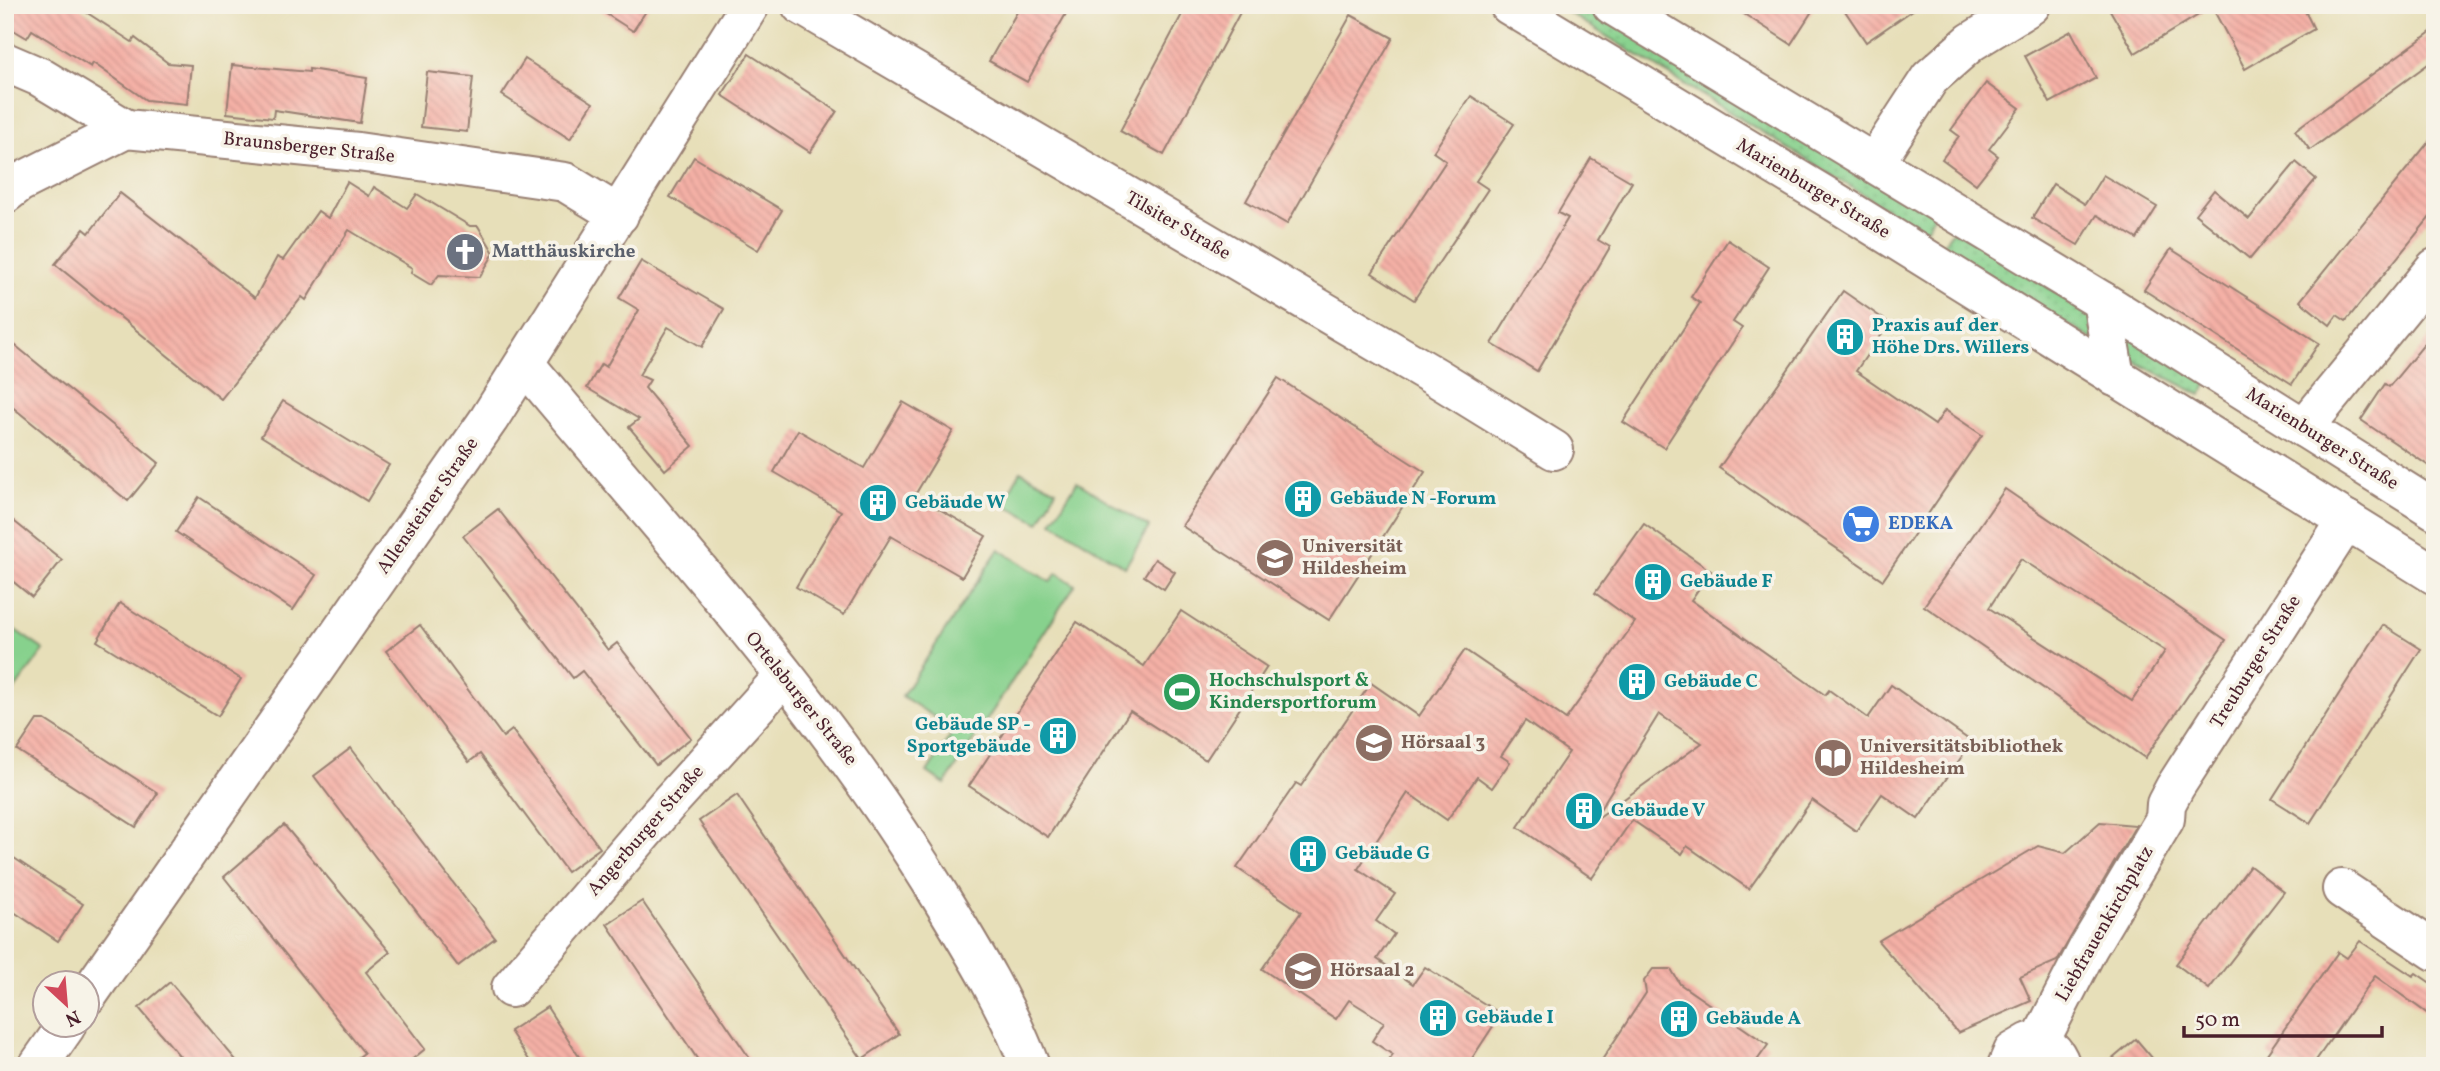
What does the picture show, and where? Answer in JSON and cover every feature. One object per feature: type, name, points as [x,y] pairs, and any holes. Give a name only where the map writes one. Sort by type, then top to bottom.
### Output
[{"type":"street","name":"Allensteiner Straße","points":[[102,975],[525,364],[750,5]]},
{"type":"street","name":"Tilsiter Straße","points":[[801,5],[1436,377],[1554,450]]},
{"type":"street","name":"Marienburger Straße","points":[[1509,5],[1832,200],[2435,575]]},
{"type":"street","name":"Marienburger Straße","points":[[1612,5],[2102,301],[2435,510]]},
{"type":"street","points":[[1875,162],[1930,78],[1971,42],[2031,5]]},
{"type":"street","points":[[5,62],[40,77],[126,129]]},
{"type":"street","name":"Braunsberger Straße","points":[[126,129],[358,152],[565,182],[619,215]]},
{"type":"street","points":[[5,194],[19,183],[126,129]]},
{"type":"street","points":[[2304,428],[2435,268]]},
{"type":"street","points":[[2102,301],[2115,377]]},
{"type":"street","name":"Ortelsburger Straße","points":[[525,364],[846,752],[905,838],[1011,1017],[1030,1066]]},
{"type":"street","name":"Treuburger Straße","points":[[2166,804],[2347,520]]},
{"type":"street","name":"Angerburger Straße","points":[[511,988],[667,805],[784,676]]},
{"type":"street","name":"Liebfrauenkirchplatz","points":[[2007,1066],[2013,1052],[2021,1046],[2050,1054],[2088,948],[2165,819],[2166,804]]},
{"type":"street","points":[[2342,889],[2435,951]]},
{"type":"street","points":[[38,1066],[56,1040]]},
{"type":"green space","points":[[1556,5],[1591,5],[1931,212],[1933,217],[1927,228],[1921,230]]},
{"type":"green space","points":[[1954,229],[2090,313],[2098,343],[1942,246]]},
{"type":"green space","points":[[2125,333],[2208,383],[2201,395],[2128,358]]},
{"type":"green space","points":[[1020,471],[1056,490],[1039,523],[1003,504]]},
{"type":"green space","points":[[1077,482],[1149,527],[1125,567],[1052,522]]},
{"type":"green space","points":[[999,549],[1050,582],[1057,573],[1075,585],[945,784],[927,772],[954,730],[902,696]]},
{"type":"green space","points":[[5,623],[44,650],[5,703]]},
{"type":"building","points":[[5,5],[75,5],[132,42],[135,38],[168,63],[191,65],[187,104],[146,100],[93,63],[91,67],[32,30],[27,38],[5,25]]},
{"type":"building","points":[[592,5],[650,5],[633,31]]},
{"type":"building","points":[[1021,5],[1071,5],[1027,82],[989,61]]},
{"type":"building","points":[[1187,5],[1244,5],[1164,155],[1120,131]]},
{"type":"building","points":[[1730,5],[1816,5],[1791,44]]},
{"type":"building","points":[[1841,5],[1920,5],[1866,42]]},
{"type":"building","points":[[2107,5],[2302,5],[2314,29],[2245,69],[2212,7],[2135,53]]},
{"type":"building","points":[[1351,15],[1393,38],[1287,224],[1246,201]]},
{"type":"building","points":[[2435,29],[2435,59],[2310,150],[2295,130]]},
{"type":"building","points":[[2071,31],[2096,78],[2050,103],[2025,56]]},
{"type":"building","points":[[749,54],[837,111],[810,152],[722,95]]},
{"type":"building","points":[[525,59],[593,103],[570,139],[502,95]]},
{"type":"building","points":[[232,65],[309,72],[309,69],[367,78],[360,123],[274,110],[273,118],[227,113]]},
{"type":"building","points":[[427,72],[473,77],[467,132],[421,127]]},
{"type":"building","points":[[1986,83],[2020,108],[1989,149],[1998,156],[1976,184],[1942,159],[1959,136],[1951,130]]},
{"type":"building","points":[[1471,96],[1514,124],[1476,181],[1488,189],[1414,300],[1372,273],[1446,161],[1433,152]]},
{"type":"building","points":[[2435,134],[2435,211],[2346,321],[2337,315],[2330,325],[2300,301]]},
{"type":"building","points":[[694,157],[782,210],[758,250],[670,197]]},
{"type":"building","points":[[1591,158],[1632,182],[1598,240],[1610,247],[1537,371],[1492,344],[1568,218],[1558,213]]},
{"type":"building","points":[[2296,162],[2316,179],[2250,259],[2195,214],[2214,190],[2249,219]]},
{"type":"building","points":[[2103,175],[2157,207],[2137,239],[2097,215],[2078,245],[2032,218],[2053,184],[2085,204]]},
{"type":"building","points":[[347,182],[369,196],[374,187],[407,208],[417,194],[470,226],[478,226],[494,253],[480,277],[439,275],[431,285],[411,273],[412,268],[349,230],[306,300],[302,297],[221,399],[55,264],[84,229],[89,233],[120,193],[255,298],[277,257],[283,260],[318,211],[328,218]]},
{"type":"building","points":[[1728,240],[1769,267],[1733,322],[1742,328],[1664,448],[1623,422],[1700,303],[1691,297]]},
{"type":"building","points":[[2171,249],[2319,343],[2292,384],[2144,290]]},
{"type":"building","points":[[641,261],[724,309],[702,347],[668,327],[639,375],[650,380],[645,388],[693,446],[665,470],[629,427],[639,419],[587,388],[601,364],[606,367],[639,310],[619,298]]},
{"type":"building","name":"EDEKA","points":[[1843,291],[1889,323],[1856,371],[1935,425],[1945,410],[1982,435],[1883,580],[1719,468]]},
{"type":"building","points":[[2435,331],[2435,470],[2361,420],[2385,384],[2389,387]]},
{"type":"building","points":[[5,337],[159,463],[128,501],[5,401]]},
{"type":"building","name":"Gebäude N -Forum","points":[[1278,378],[1425,472],[1329,620],[1182,526]]},
{"type":"building","points":[[283,401],[389,465],[367,501],[261,436]]},
{"type":"building","name":"Gebäude W","points":[[903,402],[953,431],[915,495],[986,536],[962,577],[891,536],[844,615],[796,587],[841,511],[774,472],[798,430],[864,468]]},
{"type":"building","points":[[2005,489],[2226,640],[2145,758],[1924,606]],"holes":[[[2021,559],[2165,651],[2132,701],[1989,608]]]},
{"type":"building","points":[[199,497],[316,575],[293,610],[176,532]]},
{"type":"building","points":[[498,509],[608,650],[617,643],[691,738],[656,765],[582,671],[573,678],[463,536]]},
{"type":"building","points":[[5,514],[62,560],[32,597],[5,575]]},
{"type":"building","points":[[1644,524],[1711,571],[1691,600],[1825,695],[1829,690],[1868,718],[1891,685],[1972,742],[1918,819],[1882,794],[1856,831],[1812,800],[1749,889],[1687,846],[1682,854],[1632,820],[1592,878],[1518,827],[1569,752],[1525,721],[1501,756],[1510,762],[1492,788],[1477,777],[1447,820],[1408,793],[1358,869],[1395,894],[1376,921],[1394,934],[1377,959],[1413,984],[1425,967],[1501,1014],[1467,1066],[1385,1066],[1393,1055],[1372,1041],[1384,1022],[1349,1000],[1336,1019],[1262,969],[1301,912],[1237,868],[1296,783],[1301,786],[1371,683],[1419,716],[1465,650],[1566,719],[1635,622],[1595,593]],"holes":[[[1659,714],[1702,743],[1592,822]]]},
{"type":"building","points":[[1155,559],[1175,572],[1164,589],[1144,576]]},
{"type":"building","points":[[120,603],[241,679],[218,716],[97,641]]},
{"type":"building","name":"Gebäude SP - Sportgebäude","points":[[1181,611],[1267,667],[1206,760],[1130,711],[1048,837],[969,786],[1077,622],[1144,666]]},
{"type":"building","points":[[420,625],[503,737],[512,730],[600,848],[567,872],[480,754],[469,762],[386,651]]},
{"type":"building","points":[[2383,625],[2421,649],[2310,823],[2272,799]]},
{"type":"building","points":[[37,720],[45,720],[158,793],[136,827],[17,750]]},
{"type":"building","points":[[351,748],[495,938],[458,966],[314,776]]},
{"type":"building","points":[[737,795],[899,1034],[862,1059],[699,821]]},
{"type":"building","points":[[2100,822],[2136,825],[2057,961],[2020,977],[2031,1001],[1958,1033],[1878,941],[2038,846],[2065,853]]},
{"type":"building","points":[[284,825],[390,952],[366,972],[425,1049],[404,1066],[347,1066],[364,1053],[224,877]]},
{"type":"building","points":[[5,852],[83,904],[58,941],[5,906]]},
{"type":"building","points":[[2250,866],[2284,892],[2209,989],[2176,964]]},
{"type":"building","points":[[642,901],[755,1066],[702,1066],[607,924]]},
{"type":"building","points":[[2360,941],[2413,976],[2416,973],[2435,986],[2435,1019],[2375,976],[2312,1066],[2285,1066],[2267,1054],[2338,952],[2347,958]]},
{"type":"building","name":"Gebäude A","points":[[1653,969],[1671,969],[1680,984],[1768,1045],[1753,1066],[1598,1066],[1646,993],[1644,981]]},
{"type":"building","points":[[170,982],[241,1066],[188,1066],[139,1008]]},
{"type":"building","points":[[547,1007],[585,1066],[533,1066],[510,1031]]},
{"type":"building","points":[[2136,1039],[2159,1066],[2104,1066]]},
{"type":"place","name":"Matthäuskirche","points":[[465,252]]},
{"type":"place","name":"Praxis auf der Höhe Drs. Willers","points":[[1845,337]]},
{"type":"place","name":"Gebäude N -Forum","points":[[1303,499]]},
{"type":"place","name":"Gebäude W","points":[[878,503]]},
{"type":"place","name":"EDEKA","points":[[1861,524]]},
{"type":"place","name":"Universität Hildesheim","points":[[1275,558]]},
{"type":"place","name":"Gebäude F","points":[[1653,582]]},
{"type":"place","name":"Gebäude C","points":[[1637,682]]},
{"type":"place","name":"Hochschulsport & Kindersportforum","points":[[1182,692]]},
{"type":"place","name":"Gebäude SP - Sportgebäude","points":[[1058,736]]},
{"type":"place","name":"Hörsaal 3","points":[[1374,743]]},
{"type":"place","name":"Universitätsbibliothek Hildesheim","points":[[1833,758]]},
{"type":"place","name":"Gebäude V","points":[[1584,811]]},
{"type":"place","name":"Gebäude G","points":[[1308,854]]},
{"type":"place","name":"Hörsaal 2","points":[[1303,971]]},
{"type":"place","name":"Gebäude I","points":[[1438,1018]]},
{"type":"place","name":"Gebäude A","points":[[1679,1019]]}]
